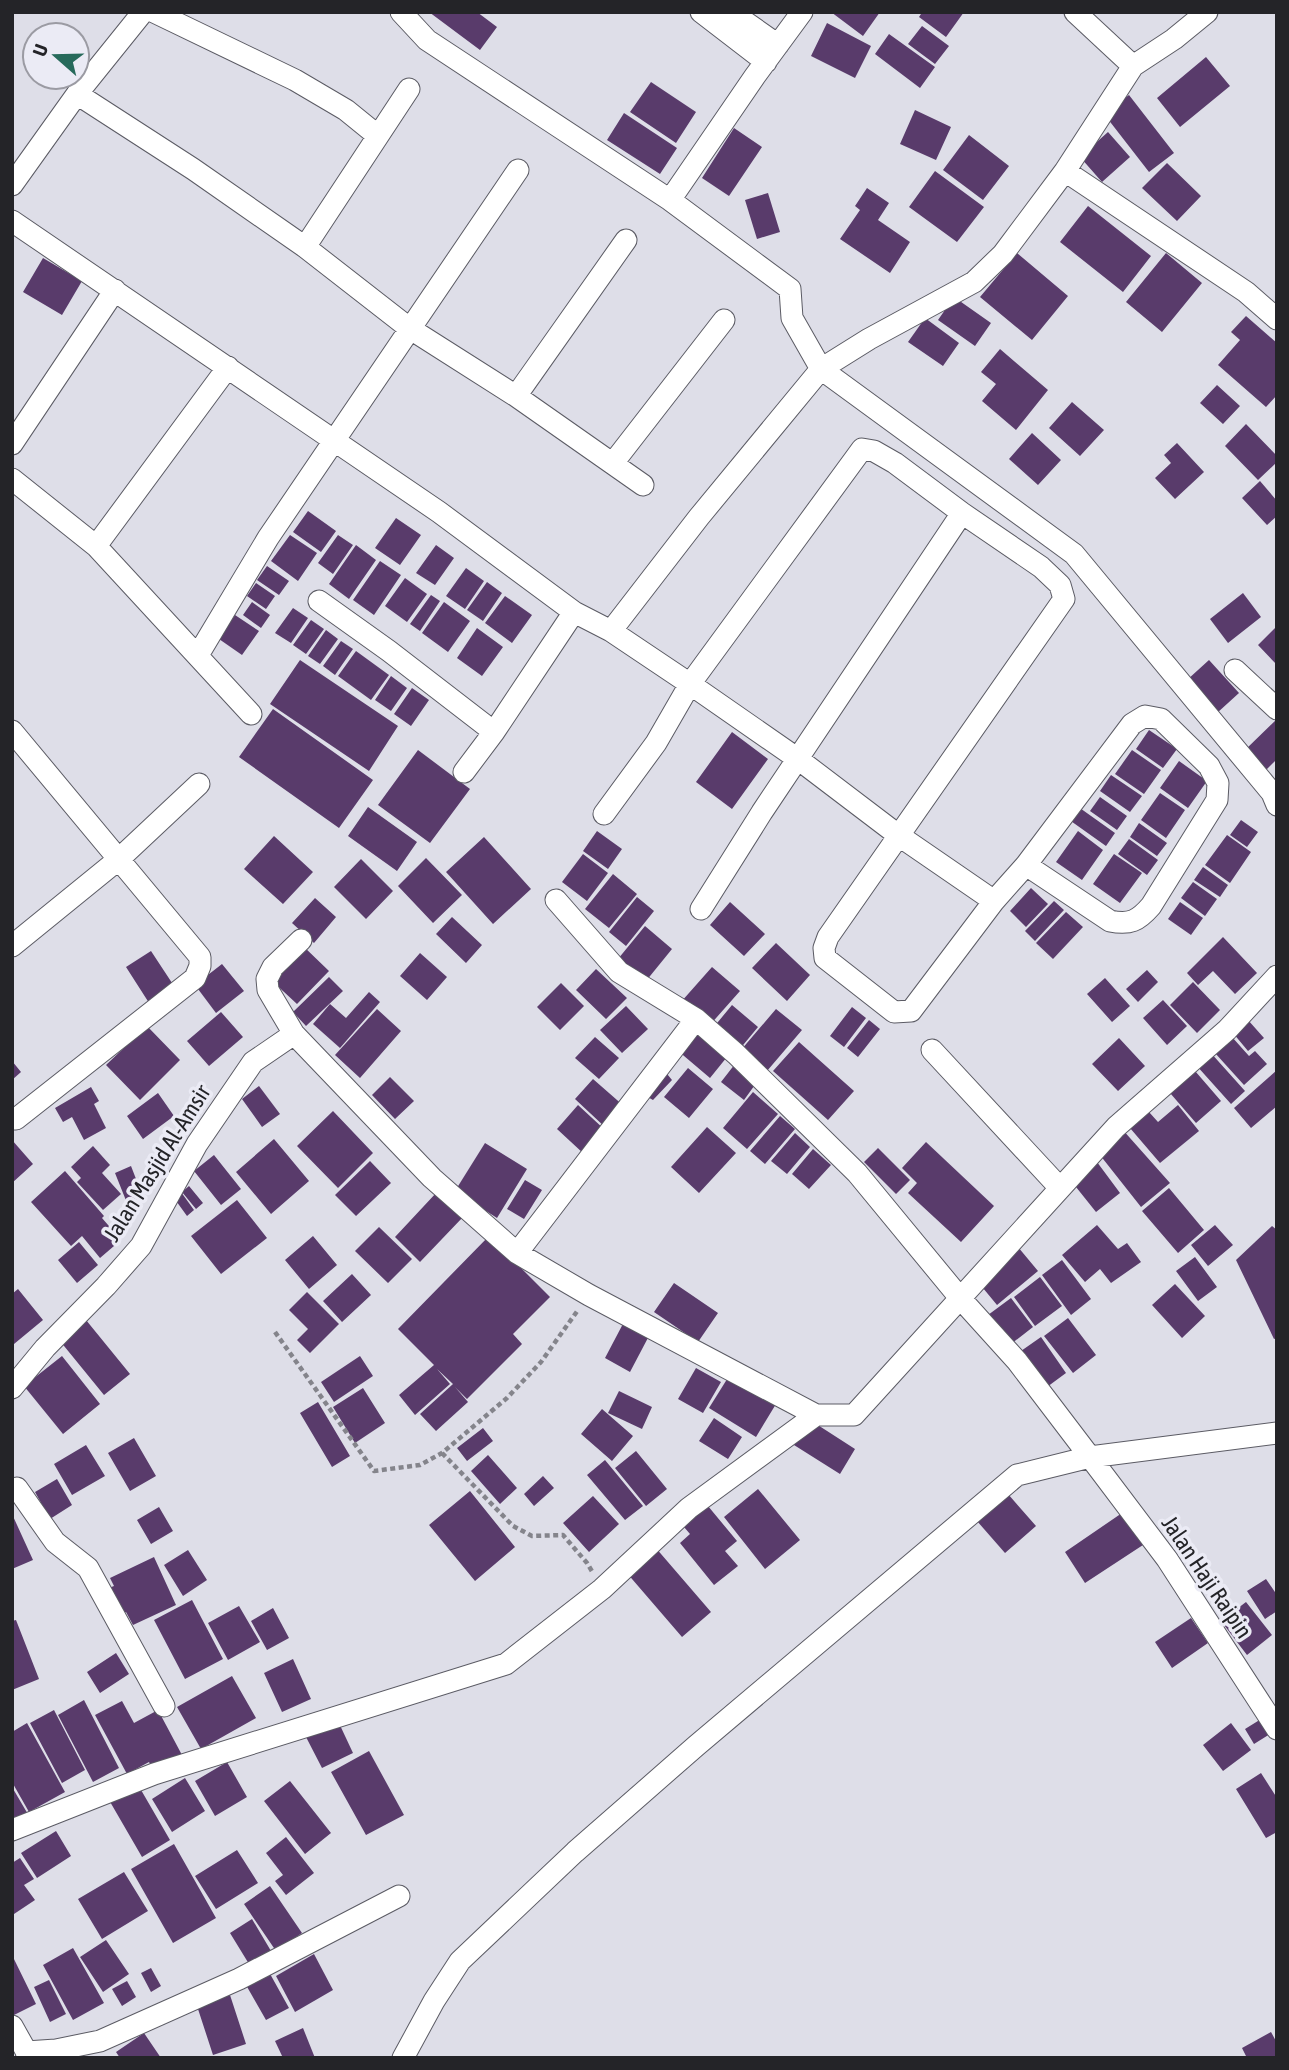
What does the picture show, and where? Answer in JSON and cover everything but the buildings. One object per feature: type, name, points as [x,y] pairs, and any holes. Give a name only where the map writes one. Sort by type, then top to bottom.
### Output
[{"type":"street","points":[[12,185],[78,94],[143,12]]},
{"type":"street","points":[[154,12],[295,80],[346,110],[378,136]]},
{"type":"street","points":[[401,12],[427,40],[670,200],[790,289],[792,318],[821,369],[1074,554],[1272,793],[1277,805]]},
{"type":"street","points":[[701,12],[772,54]]},
{"type":"street","points":[[731,12],[772,54]]},
{"type":"street","points":[[670,200],[802,12]]},
{"type":"street","points":[[1075,12],[1133,66]]},
{"type":"street","points":[[611,631],[699,517],[821,369],[869,339],[974,282],[1003,254],[1065,171],[1133,66],[1174,39],[1207,12]]},
{"type":"street","points":[[305,247],[409,89]]},
{"type":"street","points":[[78,94],[305,247],[409,328],[516,396],[643,485]]},
{"type":"street","points":[[198,654],[268,538],[334,438],[518,170]]},
{"type":"street","points":[[1065,171],[1246,292],[1277,319]]},
{"type":"street","points":[[12,221],[334,438],[574,612],[611,631],[690,684],[994,901]]},
{"type":"street","points":[[516,396],[626,240]]},
{"type":"street","points":[[12,444],[116,290]]},
{"type":"street","points":[[613,463],[724,320]]},
{"type":"street","points":[[96,546],[228,367]]},
{"type":"street","points":[[604,814],[656,743],[690,684],[862,450],[874,451],[895,463],[1041,567],[1060,585],[1064,599],[828,937],[824,947],[825,958],[894,1012],[911,1011],[1132,724],[1144,716],[1161,719],[1209,766],[1218,783],[1217,800],[1152,906],[1134,921],[1124,924],[1110,921],[1026,865]]},
{"type":"street","points":[[12,479],[96,546],[251,714]]},
{"type":"street","points":[[701,909],[962,513]]},
{"type":"street","points":[[319,601],[495,732]]},
{"type":"street","points":[[464,772],[495,732],[574,612]]},
{"type":"street","points":[[1235,670],[1277,709]]},
{"type":"street","points":[[12,731],[200,957],[195,978],[16,1119],[12,1119]]},
{"type":"street","points":[[14,942],[120,859],[199,784]]},
{"type":"street","name":"Jalan Haji Raipin","points":[[556,900],[619,972],[696,1019],[736,1054],[857,1173],[960,1298],[1017,1361],[1167,1559],[1277,1730]]},
{"type":"street","points":[[301,940],[274,967],[267,979],[268,990],[294,1034],[432,1178],[517,1253],[589,1295],[816,1415],[854,1415],[1116,1127],[1227,1030],[1277,976]]},
{"type":"street","points":[[517,1253],[696,1019]]},
{"type":"street","name":"Jalan Masjid Al-Amsir","points":[[12,1388],[45,1348],[141,1246],[197,1144],[253,1062],[294,1034]]},
{"type":"street","points":[[932,1050],[1060,1188]]},
{"type":"street","points":[[12,1830],[154,1774],[506,1664],[602,1589],[689,1508],[816,1415]]},
{"type":"street","points":[[403,2058],[434,2001],[460,1961],[575,1852],[666,1772],[1017,1475],[1090,1457],[1277,1433]]},
{"type":"street","points":[[14,1485],[55,1542],[88,1568],[164,1706]]},
{"type":"street","points":[[12,2026],[28,2055],[100,2041],[239,1979],[399,1896]]},
{"type":"path","points":[[275,1332],[374,1471],[420,1465],[442,1452],[507,1398],[532,1371],[589,1295]]},
{"type":"path","points":[[442,1452],[513,1525],[532,1536],[563,1535],[587,1563],[602,1589]]}]
